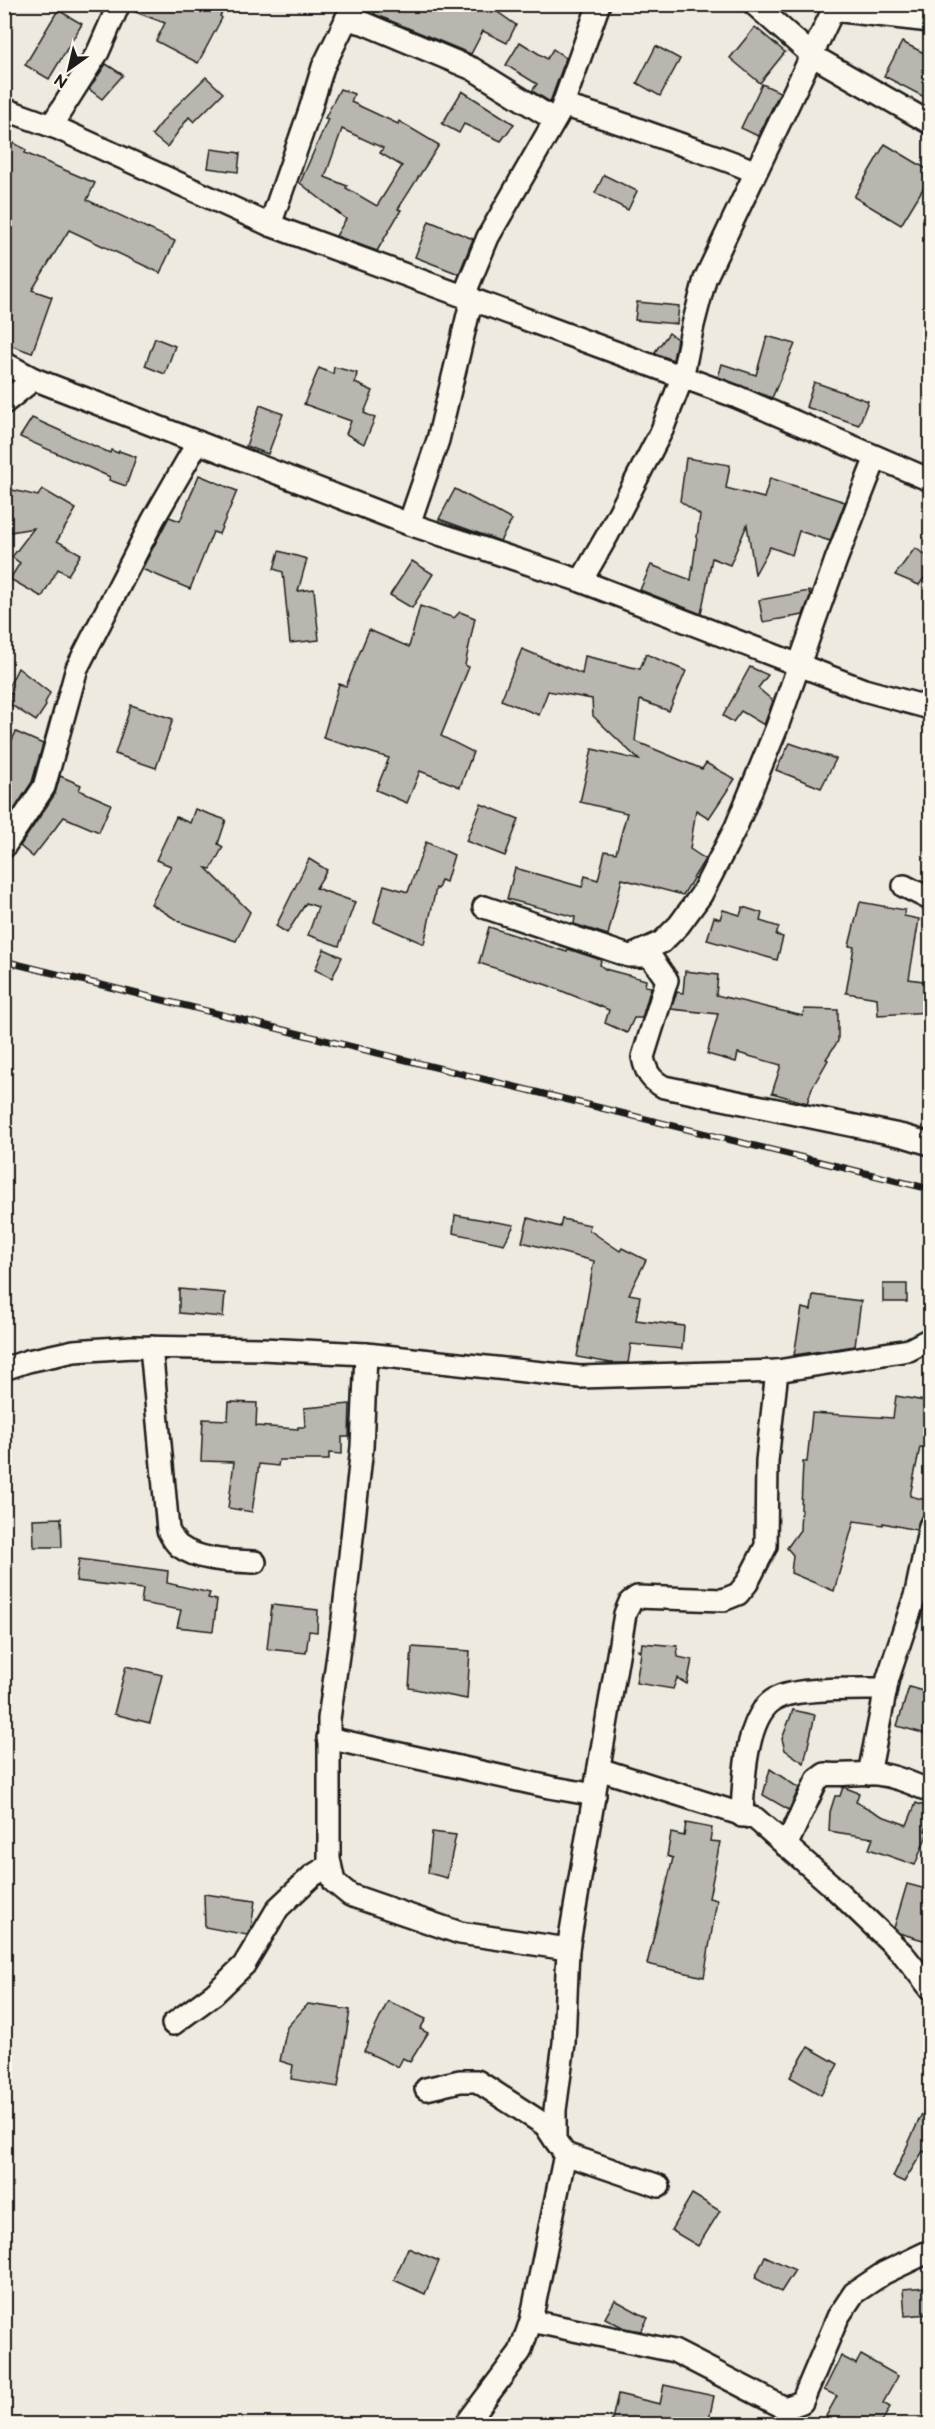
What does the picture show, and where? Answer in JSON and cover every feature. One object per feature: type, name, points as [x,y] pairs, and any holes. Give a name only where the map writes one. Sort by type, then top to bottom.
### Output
[{"type":"street","points":[[51,126],[98,52],[119,4]]},
{"type":"street","points":[[409,524],[438,440],[468,296],[488,237],[559,113],[599,4]]},
{"type":"street","points":[[754,4],[813,56],[930,123]]},
{"type":"street","points":[[581,581],[662,430],[682,378],[705,279],[813,56],[834,7],[930,21]]},
{"type":"street","points":[[270,225],[310,110],[322,67],[347,9],[363,23],[473,69],[559,113],[641,129],[677,144],[733,161],[755,172]]},
{"type":"street","points":[[4,109],[51,126],[270,225],[468,296],[737,397],[930,480]]},
{"type":"street","points":[[4,363],[34,379],[409,524],[581,581],[864,690],[930,708]]},
{"type":"street","points":[[4,403],[34,379]]},
{"type":"street","points":[[4,847],[44,787],[77,668],[153,520],[198,442]]},
{"type":"street","points":[[629,956],[662,942],[679,926],[701,896],[740,818],[800,667],[836,560],[876,457]]},
{"type":"street","points":[[904,886],[930,899]]},
{"type":"street","points":[[484,907],[629,956],[650,956],[667,980],[643,1058],[645,1068],[653,1081],[664,1088],[904,1136],[930,1144]]},
{"type":"street","points":[[4,1369],[74,1351],[151,1347],[366,1354],[580,1377],[777,1371],[909,1350],[930,1340]]},
{"type":"street","points":[[151,1347],[168,1530],[176,1544],[191,1552],[211,1558],[255,1562]]},
{"type":"street","points":[[366,1354],[362,1447],[328,1738],[330,1865],[334,1882],[350,1895],[460,1933],[568,1949]]},
{"type":"street","points":[[466,2424],[520,2352],[531,2321],[560,2147],[555,2110],[564,2043],[568,1949],[626,1614],[630,1602],[637,1597],[723,1600],[738,1594],[747,1582],[766,1546],[767,1461],[777,1371]]},
{"type":"street","points":[[869,1774],[885,1689],[916,1593],[930,1526]]},
{"type":"street","points":[[742,1816],[743,1772],[752,1734],[762,1712],[775,1699],[816,1690],[885,1689]]},
{"type":"street","points":[[328,1738],[595,1795]]},
{"type":"street","points":[[599,1769],[756,1819],[829,1883],[903,1954],[930,1988]]},
{"type":"street","points":[[786,1846],[817,1780],[825,1774],[844,1776],[869,1774],[900,1779],[930,1791]]},
{"type":"street","points":[[173,2024],[214,1994],[244,1965],[278,1908],[312,1876],[330,1865]]},
{"type":"street","points":[[426,2089],[460,2081],[477,2080],[545,2125],[560,2147],[659,2187]]},
{"type":"street","points":[[531,2321],[674,2351],[785,2408],[802,2402],[838,2316],[854,2294],[884,2273],[930,2251]]},
{"type":"building","points":[[131,4],[227,4],[198,63],[156,41],[165,23],[130,10]]},
{"type":"building","points":[[378,4],[486,4],[516,25],[507,43],[483,31],[471,54],[374,14]]},
{"type":"building","points":[[58,10],[82,24],[49,79],[25,65]]},
{"type":"building","points":[[755,27],[785,52],[760,83],[730,58]]},
{"type":"building","points":[[520,42],[547,59],[553,49],[566,58],[550,102],[532,91],[537,84],[506,65]]},
{"type":"building","points":[[902,42],[930,56],[930,100],[884,76]]},
{"type":"building","points":[[656,46],[680,59],[660,96],[637,83]]},
{"type":"building","points":[[106,64],[123,75],[102,99],[89,89]]},
{"type":"building","points":[[206,77],[223,93],[194,122],[189,117],[167,147],[152,135],[170,112]]},
{"type":"building","points":[[762,84],[780,92],[758,136],[741,128]]},
{"type":"building","points":[[340,89],[354,94],[351,102],[398,124],[399,121],[439,145],[398,209],[401,210],[377,251],[336,236],[346,219],[300,183],[328,119],[325,118]],"holes":[[[342,129],[383,148],[380,153],[402,166],[377,206],[346,188],[347,186],[325,177]]]},
{"type":"building","points":[[462,91],[514,124],[501,141],[464,124],[459,133],[442,124]]},
{"type":"building","points":[[4,137],[26,150],[25,153],[95,183],[87,200],[175,241],[160,273],[69,230],[32,290],[52,297],[32,353],[4,343]]},
{"type":"building","points":[[885,144],[930,171],[930,177],[901,225],[854,197]]},
{"type":"building","points":[[211,149],[240,153],[238,172],[208,168]]},
{"type":"building","points":[[604,175],[637,191],[628,210],[595,193]]},
{"type":"building","points":[[429,221],[473,239],[459,274],[415,257]]},
{"type":"building","points":[[637,302],[679,306],[677,324],[635,320]]},
{"type":"building","points":[[669,333],[677,339],[673,360],[654,353]]},
{"type":"building","points":[[767,336],[795,344],[772,398],[718,377],[722,364],[756,375]]},
{"type":"building","points":[[155,338],[175,346],[165,374],[145,366]]},
{"type":"building","points":[[334,367],[357,373],[355,383],[373,391],[364,413],[375,418],[364,444],[346,434],[351,421],[304,404],[319,368],[333,374]]},
{"type":"building","points":[[814,382],[868,401],[859,425],[806,407]]},
{"type":"building","points":[[260,405],[283,414],[268,454],[246,446]]},
{"type":"building","points":[[32,418],[110,453],[111,450],[118,453],[119,451],[136,457],[126,486],[20,437]]},
{"type":"building","points":[[686,458],[730,465],[726,488],[764,498],[770,478],[845,502],[830,541],[799,531],[792,555],[770,547],[755,574],[747,525],[730,565],[712,558],[701,614],[640,590],[651,565],[691,580],[700,515],[680,501]]},
{"type":"building","points":[[199,475],[237,491],[219,534],[213,532],[190,589],[142,569],[169,517],[180,521]]},
{"type":"building","points":[[4,488],[38,496],[42,489],[76,509],[57,541],[81,554],[68,575],[58,569],[42,597],[10,579],[20,563],[12,557],[34,528],[4,533]]},
{"type":"building","points":[[455,489],[512,520],[500,541],[439,519]]},
{"type":"building","points":[[915,548],[930,558],[930,570],[919,585],[895,575]]},
{"type":"building","points":[[279,551],[307,559],[298,591],[314,589],[319,640],[290,643],[283,572],[274,569]]},
{"type":"building","points":[[412,561],[433,574],[412,608],[390,595]]},
{"type":"building","points":[[809,591],[810,596],[803,615],[763,622],[759,600]]},
{"type":"building","points":[[420,606],[454,618],[460,612],[475,618],[465,665],[469,667],[441,736],[473,752],[460,787],[420,771],[407,803],[376,790],[389,758],[323,738],[339,684],[346,686],[369,630],[409,647]]},
{"type":"building","points":[[522,649],[582,674],[585,656],[640,669],[646,654],[686,671],[669,711],[640,700],[635,741],[702,769],[706,763],[735,779],[709,818],[696,810],[690,849],[705,859],[683,895],[622,879],[608,935],[574,924],[575,917],[507,899],[515,868],[582,887],[585,876],[598,880],[605,851],[616,853],[627,813],[580,802],[592,749],[639,760],[593,716],[592,699],[548,691],[539,715],[501,700]]},
{"type":"building","points":[[750,667],[768,675],[758,688],[773,701],[764,725],[741,711],[733,722],[723,716]]},
{"type":"building","points":[[18,668],[50,693],[45,703],[46,706],[36,721],[8,703],[12,694],[7,690]]},
{"type":"building","points":[[131,705],[173,719],[156,768],[115,754]]},
{"type":"building","points":[[16,732],[43,744],[32,782],[10,816],[4,813],[4,756]]},
{"type":"building","points":[[790,743],[836,759],[821,788],[776,770]]},
{"type":"building","points":[[60,776],[81,785],[79,790],[111,804],[99,832],[64,817],[33,857],[20,846],[55,794]]},
{"type":"building","points":[[481,804],[519,819],[505,856],[466,841]]},
{"type":"building","points":[[195,809],[226,820],[218,844],[223,847],[211,869],[206,868],[250,912],[236,941],[180,922],[151,904],[171,866],[156,860],[176,817],[190,823]]},
{"type":"building","points":[[426,842],[454,855],[446,882],[441,880],[438,889],[436,888],[424,944],[374,922],[384,885],[408,892]]},
{"type":"building","points":[[309,859],[327,870],[316,888],[355,902],[339,946],[308,935],[318,907],[306,903],[287,933],[276,926]]},
{"type":"building","points":[[860,902],[905,910],[904,916],[919,919],[909,979],[930,982],[930,1012],[878,1015],[877,998],[846,993],[854,947],[849,946]]},
{"type":"building","points":[[743,907],[762,913],[760,921],[779,927],[776,935],[783,937],[777,960],[707,940],[714,917],[720,919],[723,910],[740,915]]},
{"type":"building","points":[[489,927],[567,952],[568,949],[601,960],[600,965],[605,969],[646,980],[645,986],[651,987],[642,1018],[634,1018],[627,1033],[605,1023],[609,1010],[547,985],[479,963]]},
{"type":"building","points":[[324,949],[342,957],[332,978],[315,970]]},
{"type":"building","points":[[685,971],[718,975],[716,995],[803,1016],[804,1009],[838,1010],[838,1041],[826,1059],[828,1060],[812,1088],[807,1103],[772,1093],[781,1065],[738,1053],[736,1062],[707,1054],[718,1014],[671,1009],[677,992],[683,993]]},
{"type":"building","points":[[455,1215],[514,1225],[504,1244],[453,1233]]},
{"type":"building","points":[[528,1218],[560,1227],[562,1219],[590,1225],[589,1230],[620,1251],[622,1248],[646,1260],[629,1294],[640,1296],[636,1320],[684,1326],[682,1349],[631,1344],[628,1363],[611,1363],[577,1357],[594,1261],[522,1242]]},
{"type":"building","points":[[883,1284],[907,1284],[907,1302],[883,1302]]},
{"type":"building","points":[[179,1289],[225,1293],[223,1317],[179,1313]]},
{"type":"building","points":[[813,1295],[861,1301],[855,1346],[794,1355],[802,1308],[811,1310]]},
{"type":"building","points":[[896,1396],[930,1402],[930,1448],[920,1447],[910,1496],[926,1500],[923,1516],[916,1530],[883,1523],[883,1525],[854,1521],[834,1591],[791,1573],[793,1555],[787,1548],[800,1530],[803,1462],[807,1462],[812,1413],[893,1418]]},
{"type":"building","points":[[229,1402],[257,1403],[256,1426],[298,1429],[298,1427],[305,1427],[304,1408],[350,1404],[349,1437],[342,1437],[342,1454],[329,1453],[329,1460],[279,1460],[278,1466],[259,1464],[252,1512],[228,1508],[234,1462],[201,1461],[203,1419],[228,1420]]},
{"type":"building","points":[[61,1518],[62,1547],[34,1547],[33,1519]]},
{"type":"building","points":[[79,1559],[168,1571],[167,1583],[210,1593],[208,1598],[217,1600],[213,1631],[177,1627],[181,1610],[141,1603],[143,1589],[76,1581]]},
{"type":"building","points":[[272,1605],[318,1610],[317,1632],[309,1631],[306,1653],[267,1649]]},
{"type":"building","points":[[642,1643],[677,1646],[678,1657],[692,1660],[687,1684],[677,1678],[673,1689],[636,1683],[641,1653],[637,1650],[641,1651]]},
{"type":"building","points":[[412,1647],[470,1651],[467,1699],[409,1688]]},
{"type":"building","points":[[126,1666],[162,1675],[150,1723],[114,1714]]},
{"type":"building","points":[[909,1687],[930,1693],[930,1735],[897,1726]]},
{"type":"building","points":[[793,1710],[815,1715],[804,1763],[785,1750],[782,1739]]},
{"type":"building","points":[[770,1769],[799,1788],[789,1810],[763,1795]]},
{"type":"building","points":[[843,1787],[859,1793],[856,1802],[882,1816],[907,1825],[916,1803],[930,1808],[925,1831],[928,1832],[915,1865],[869,1849],[873,1838],[829,1831],[830,1812],[835,1796],[840,1796]]},
{"type":"building","points":[[686,1823],[712,1828],[710,1841],[720,1842],[709,1898],[717,1900],[704,1977],[647,1964],[673,1858],[667,1856],[671,1833],[684,1836]]},
{"type":"building","points":[[432,1832],[456,1835],[447,1878],[428,1873]]},
{"type":"building","points":[[907,1884],[930,1890],[930,1942],[899,1933],[894,1928]]},
{"type":"building","points":[[204,1894],[255,1901],[251,1928],[247,1935],[205,1927]]},
{"type":"building","points":[[388,2001],[426,2019],[420,2029],[428,2033],[410,2062],[403,2058],[398,2067],[364,2051]]},
{"type":"building","points":[[308,2004],[350,2010],[338,2087],[291,2079],[293,2065],[280,2061],[287,2027]]},
{"type":"building","points":[[808,2047],[838,2064],[821,2095],[790,2077]]},
{"type":"building","points":[[930,2096],[930,2155],[923,2151],[904,2182],[893,2177]]},
{"type":"building","points":[[692,2194],[720,2211],[698,2246],[671,2230]]},
{"type":"building","points":[[408,2248],[439,2261],[425,2294],[394,2280]]},
{"type":"building","points":[[765,2256],[795,2270],[781,2292],[755,2278]]},
{"type":"building","points":[[927,2287],[929,2314],[905,2316],[903,2289]]},
{"type":"building","points":[[615,2300],[648,2318],[641,2331],[624,2328],[605,2318]]},
{"type":"building","points":[[861,2355],[898,2376],[883,2403],[890,2407],[881,2424],[837,2424],[825,2418],[837,2396],[824,2390],[841,2356],[856,2364]]},
{"type":"building","points":[[664,2385],[714,2396],[708,2424],[611,2424],[618,2394],[660,2404]]},
{"type":"railway","points":[[4,961],[930,1189]]}]
